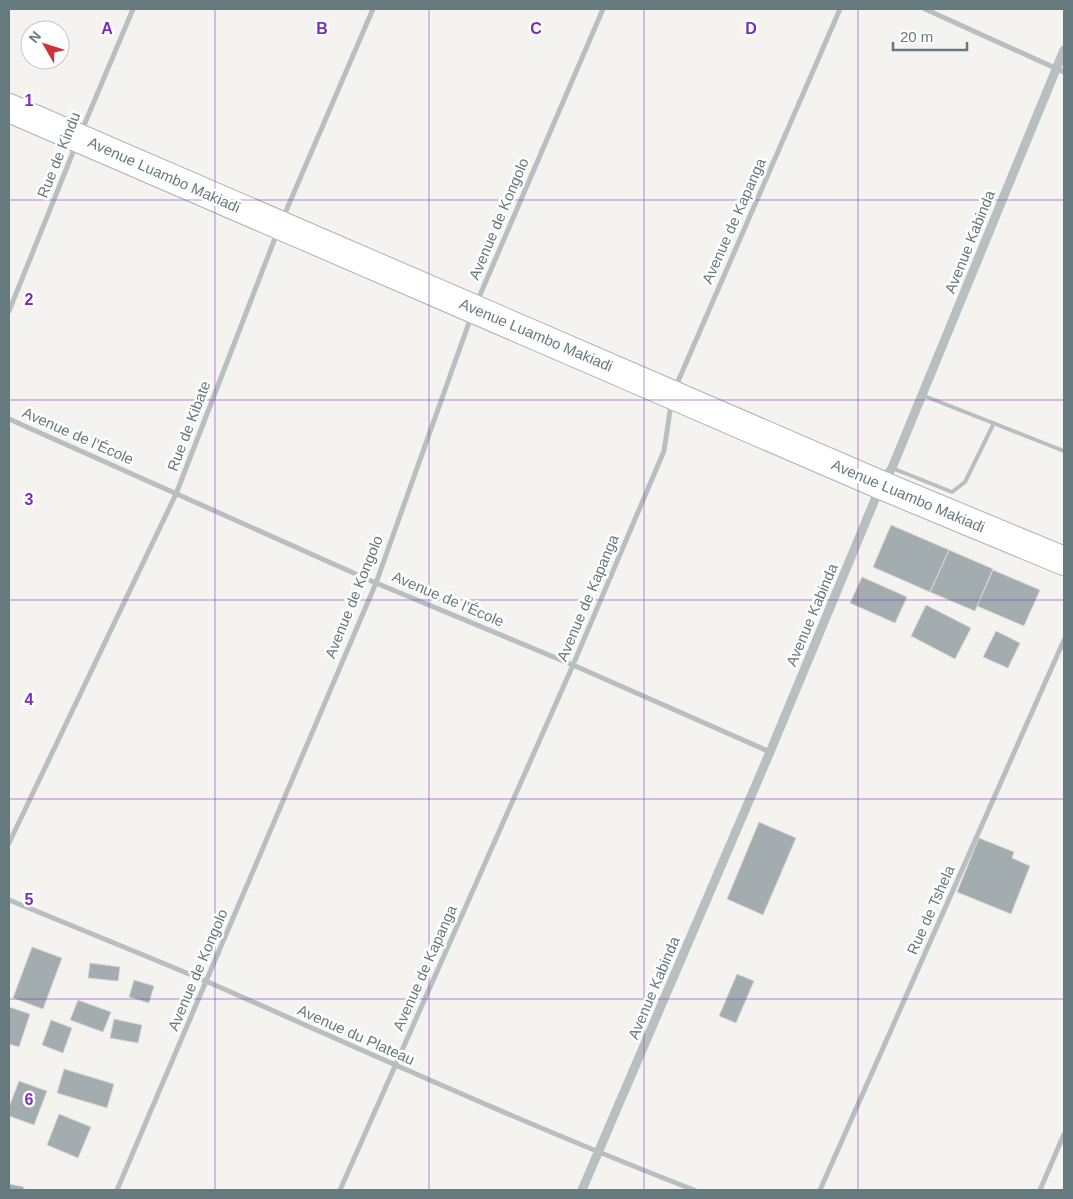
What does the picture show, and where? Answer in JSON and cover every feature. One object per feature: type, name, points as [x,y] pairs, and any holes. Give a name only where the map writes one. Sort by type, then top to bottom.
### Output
[{"type":"main road","name":"Avenue Luambo Makiadi","points":[[9,108],[672,394],[886,477],[1064,561]]},
{"type":"street","name":"Rue de Kindu","points":[[9,311],[133,9]]},
{"type":"street","name":"Rue de Kibate","points":[[9,843],[176,494],[279,226],[373,9]]},
{"type":"street","name":"Avenue de Kongolo","points":[[117,1190],[376,582],[474,308],[603,9]]},
{"type":"street","name":"Avenue de Kapanga","points":[[340,1190],[573,665],[664,450],[672,394],[840,9]]},
{"type":"street","points":[[925,9],[1060,70]]},
{"type":"street","name":"Avenue Kabinda","points":[[582,1190],[1060,70],[1064,50]]},
{"type":"street","name":"Avenue de l’École","points":[[9,419],[376,582],[573,665],[770,752]]},
{"type":"street","name":"Rue de Tshela","points":[[820,1190],[1064,640]]},
{"type":"street","name":"Avenue du Plateau","points":[[9,900],[207,982],[394,1066],[598,1153],[694,1190]]},
{"type":"street","points":[[1040,1190],[1064,1134]]},
{"type":"lane","points":[[922,395],[1064,451]]},
{"type":"lane","points":[[886,477],[952,492],[965,482],[994,423]]},
{"type":"building","points":[[891,525],[949,550],[930,592],[873,567]]},
{"type":"building","points":[[949,550],[993,569],[975,611],[930,592]]},
{"type":"building","points":[[993,570],[1040,590],[1024,626],[977,606]]},
{"type":"building","points":[[862,577],[907,597],[895,623],[850,603]]},
{"type":"building","points":[[926,605],[971,628],[955,659],[911,636]]},
{"type":"building","points":[[996,631],[1020,643],[1008,668],[983,657]]},
{"type":"building","points":[[759,822],[796,838],[763,915],[727,899]]},
{"type":"building","points":[[979,838],[1014,852],[1012,858],[1030,866],[1011,914],[957,892]]},
{"type":"building","points":[[32,947],[62,958],[43,1009],[13,998]]},
{"type":"building","points":[[90,963],[120,967],[118,981],[88,978]]},
{"type":"building","points":[[737,974],[754,981],[736,1023],[719,1016]]},
{"type":"building","points":[[134,980],[154,986],[149,1003],[129,997]]},
{"type":"building","points":[[78,1000],[111,1012],[103,1032],[70,1020]]},
{"type":"building","points":[[9,1007],[30,1014],[19,1047],[9,1044]]},
{"type":"building","points":[[114,1019],[142,1025],[138,1043],[110,1038]]},
{"type":"building","points":[[51,1020],[72,1028],[63,1053],[42,1045]]},
{"type":"building","points":[[64,1069],[114,1084],[107,1108],[57,1093]]},
{"type":"building","points":[[19,1081],[47,1091],[34,1125],[9,1116],[9,1107]]},
{"type":"building","points":[[59,1114],[91,1127],[78,1158],[47,1145]]},
{"type":"building","points":[[9,1184],[24,1187],[23,1190],[9,1190]]}]
